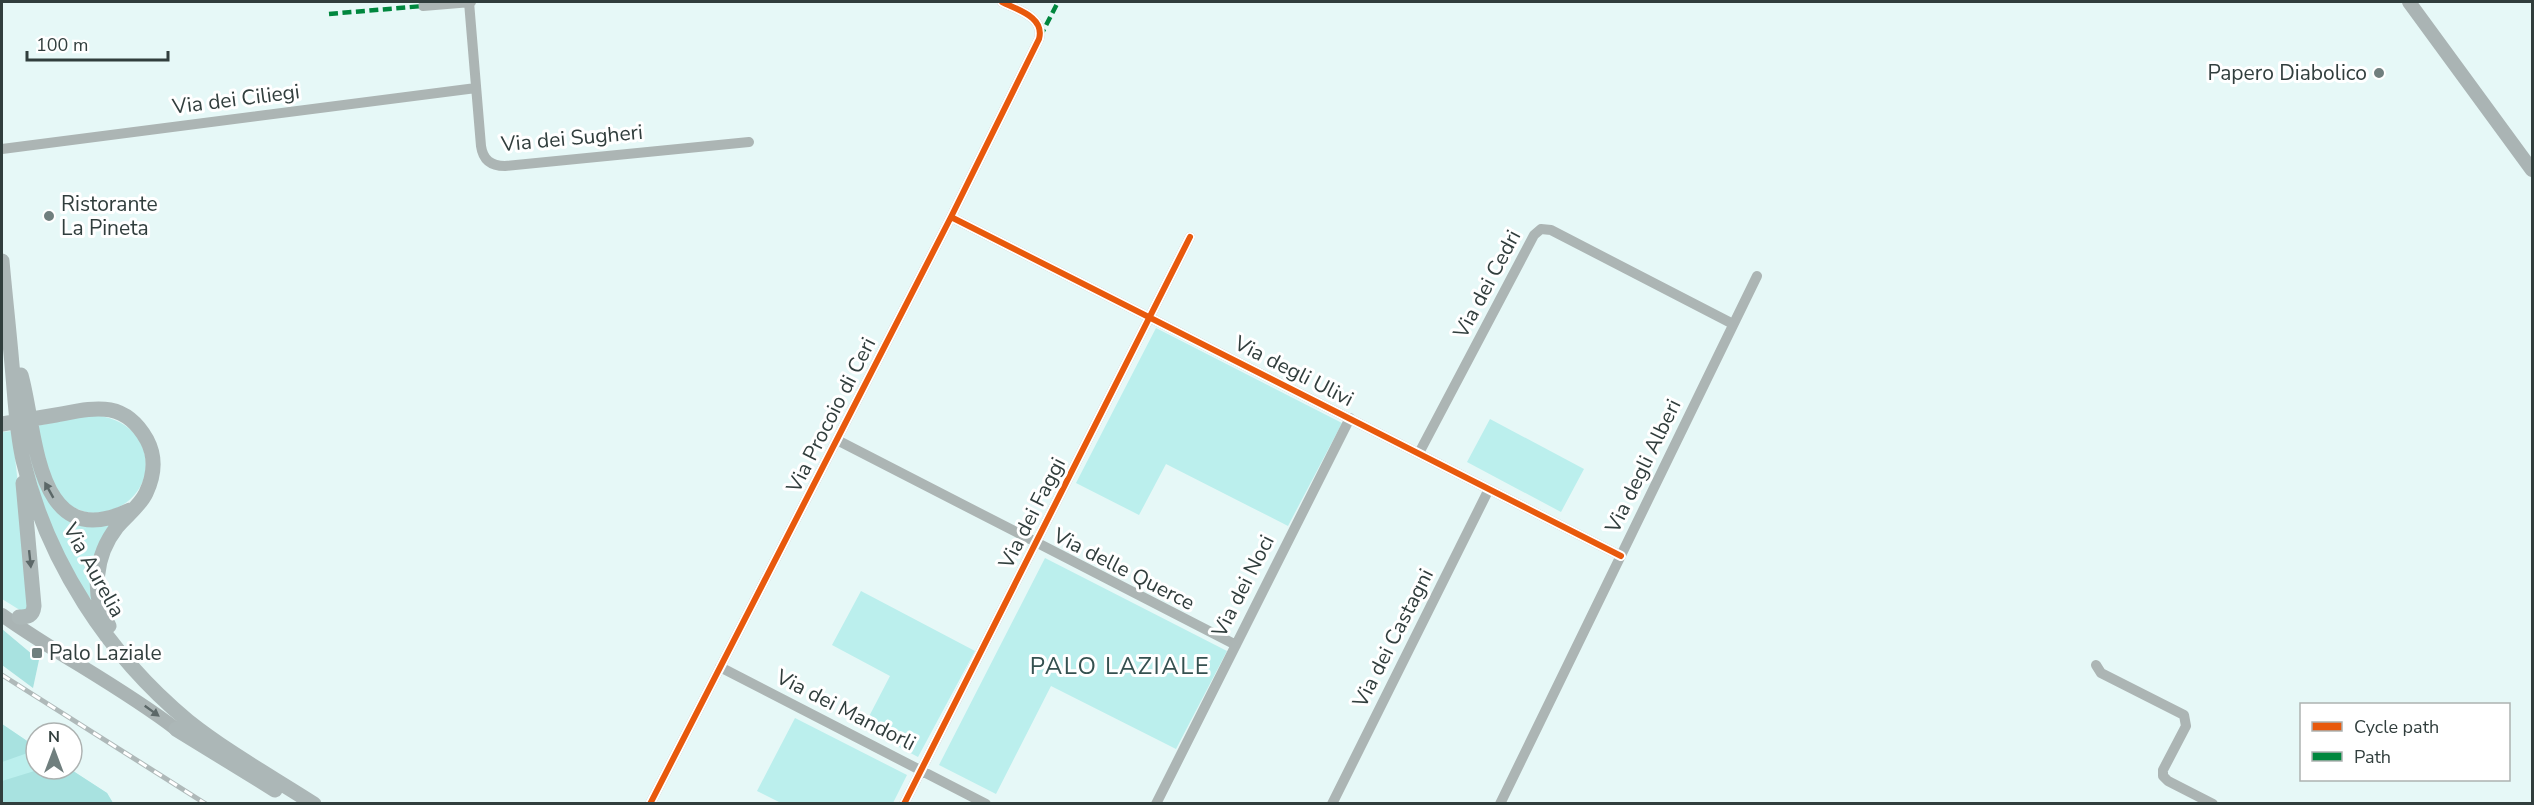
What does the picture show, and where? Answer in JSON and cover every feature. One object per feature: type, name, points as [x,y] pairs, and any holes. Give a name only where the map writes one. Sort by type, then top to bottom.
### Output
[{"type":"main road","name":"Via Aurelia","points":[[2,261],[23,459],[32,492],[46,528],[80,597],[112,643],[162,698],[214,740],[314,804]]},
{"type":"main road","points":[[11,357],[22,381],[32,436],[44,481],[56,501],[70,513],[94,519],[110,518],[135,507]]},
{"type":"main road","points":[[2,424],[108,408],[125,415],[138,427],[152,451],[153,469],[148,489],[118,526],[104,548],[98,578],[99,603],[102,615],[109,626],[146,671],[162,698]]},
{"type":"main road","points":[[19,616],[32,614],[34,606],[25,512],[23,459]]},
{"type":"main road","points":[[176,729],[231,765],[301,804]]},
{"type":"street","points":[[423,6],[470,2]]},
{"type":"street","name":"Via dei Sugheri","points":[[470,2],[482,151],[487,160],[495,165],[749,142]]},
{"type":"street","name":"Via Procoio di Ceri","points":[[650,804],[951,217],[1039,39],[1040,28],[1035,20],[1002,2]]},
{"type":"street","points":[[2409,2],[2532,170]]},
{"type":"street","name":"Via dei Ciliegi","points":[[2,149],[476,88]]},
{"type":"street","name":"Via degli Ulivi","points":[[951,217],[1621,556]]},
{"type":"street","name":"Via dei Cedri","points":[[1419,453],[1534,235],[1541,229],[1551,230],[1733,324]]},
{"type":"street","name":"Via dei Faggi","points":[[904,804],[1190,237]]},
{"type":"street","name":"Via degli Alberi","points":[[1500,804],[1757,276]]},
{"type":"street","name":"Via dei Noci","points":[[1156,804],[1350,418]]},
{"type":"street","name":"Via delle Querce","points":[[837,440],[1236,645]]},
{"type":"street","name":"Via dei Castagni","points":[[1332,804],[1489,489]]},
{"type":"street","points":[[2,605],[85,668]]},
{"type":"street","points":[[2,615],[51,649],[129,695],[176,729]]},
{"type":"street","points":[[2096,665],[2101,673],[2184,715],[2186,726],[2163,770],[2163,776],[2168,781],[2213,804]]},
{"type":"street","name":"Via dei Mandorli","points":[[720,667],[986,804]]},
{"type":"shaded area","points":[[1156,328],[1342,423],[1288,526],[1166,464],[1139,515],[1076,483]]},
{"type":"shaded area","points":[[91,415],[115,420],[132,431],[142,447],[146,464],[143,481],[133,497],[117,508],[95,513],[73,507],[56,492],[47,471],[36,426]]},
{"type":"shaded area","points":[[1490,419],[1584,469],[1561,512],[1467,462]]},
{"type":"shaded area","points":[[12,431],[31,600],[29,607],[23,612],[2,599],[2,432]]},
{"type":"shaded area","points":[[27,441],[59,509],[112,521],[95,605],[82,588],[52,527],[37,483]]},
{"type":"shaded area","points":[[1045,558],[1227,651],[1176,749],[1051,686],[996,794],[939,765]]},
{"type":"shaded area","points":[[861,591],[975,651],[918,757],[863,728],[890,676],[832,645]]},
{"type":"shaded area","points":[[2,629],[39,660],[33,688],[2,665]]},
{"type":"shaded area","points":[[795,718],[907,775],[893,803],[781,803],[757,791]]},
{"type":"shaded area","points":[[2,724],[24,739],[24,781],[84,781],[84,778],[107,793],[113,803],[2,803]]},
{"type":"shaded area","points":[[2,724],[24,739],[24,754],[2,762]]},
{"type":"shaded area","points":[[24,774],[24,781],[84,781],[84,778],[107,793],[113,803],[2,803],[2,781]]},
{"type":"railway","points":[[2,675],[206,804]]},
{"type":"marked path","points":[[1040,37],[1058,2]]},
{"type":"marked path","points":[[329,14],[423,6]]},
{"type":"cycle path","points":[[650,804],[951,217],[1039,39],[1040,31],[1034,20],[1022,11],[1002,2]]},
{"type":"cycle path","points":[[951,217],[1621,556]]},
{"type":"cycle path","points":[[904,804],[1190,237]]},
{"type":"place","name":"Papero Diabolico","points":[[2379,73]]},
{"type":"place","name":"Ristorante La Pineta","points":[[49,216]]},
{"type":"place","name":"Palo Laziale","points":[[37,653]]},
{"type":"district","name":"PALO LAZIALE","points":[[1120,666]]}]
